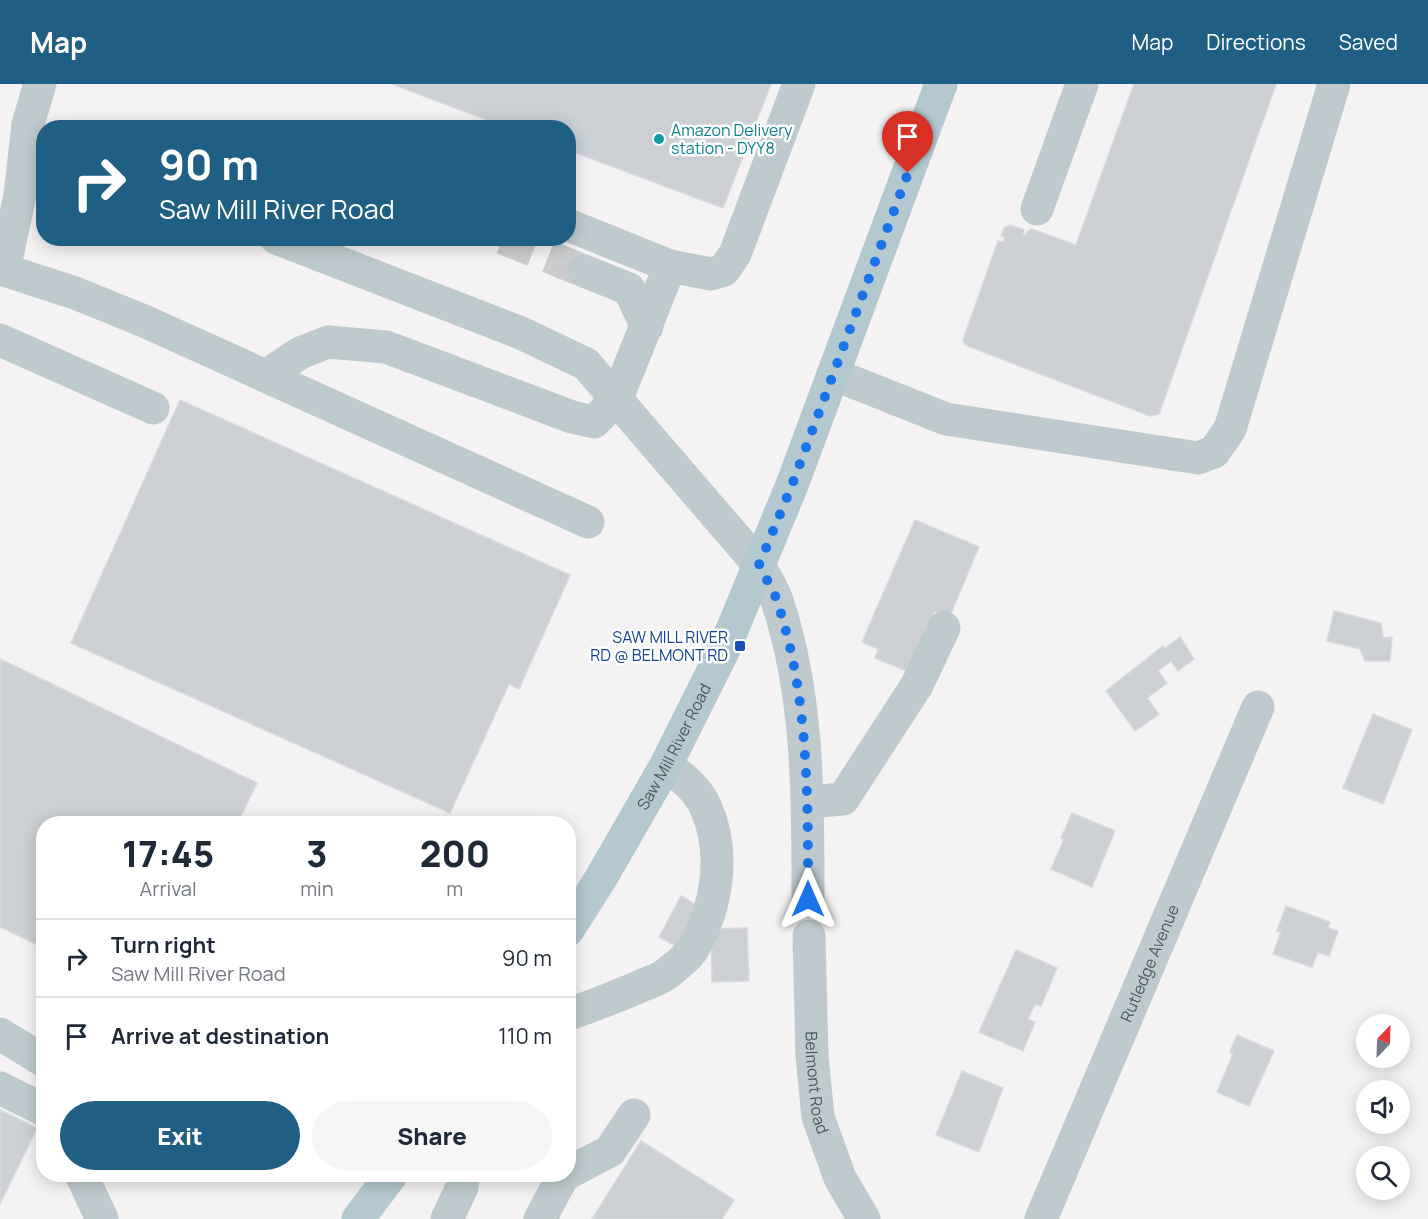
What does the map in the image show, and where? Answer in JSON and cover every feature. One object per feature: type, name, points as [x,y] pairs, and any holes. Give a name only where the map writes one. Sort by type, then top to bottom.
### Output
[{"type":"main road","name":"Saw Mill River Road","points":[[576,917],[666,765],[720,657],[776,526],[941,84]]},
{"type":"main road","points":[[358,1219],[386,1182]]},
{"type":"street","points":[[40,84],[28,124],[20,195],[2,278],[75,293],[144,321],[588,522]]},
{"type":"street","points":[[576,228],[670,266],[711,274],[724,270],[735,254],[799,84]]},
{"type":"street","points":[[1037,209],[1082,84]]},
{"type":"street","points":[[833,374],[946,419],[1198,458],[1214,452],[1230,429],[1334,84]]},
{"type":"street","points":[[302,246],[521,333],[586,364],[618,398],[759,565],[775,596],[791,648],[799,686],[808,802],[808,899]]},
{"type":"street","points":[[266,376],[300,353],[328,342],[386,347],[572,417],[594,422],[618,398],[670,266]]},
{"type":"street","points":[[584,271],[629,289],[647,327]]},
{"type":"street","points":[[0,340],[153,408]]},
{"type":"street","points":[[808,802],[843,799],[917,685],[944,628]]},
{"type":"street","name":"Rutledge Avenue","points":[[1041,1219],[1258,707]]},
{"type":"street","points":[[576,1011],[664,976],[692,951],[714,901],[717,866],[714,833],[706,808],[698,794],[666,765]]},
{"type":"street","name":"Belmont Road","points":[[809,936],[812,1056],[818,1117],[840,1178],[864,1219]]},
{"type":"street","points":[[0,1034],[36,1056]]},
{"type":"street","points":[[0,1088],[36,1106]]},
{"type":"street","points":[[576,1169],[610,1150],[634,1115]]},
{"type":"street","points":[[85,1182],[102,1219]]},
{"type":"street","points":[[447,1219],[463,1182]]},
{"type":"street","points":[[540,1219],[560,1182]]},
{"type":"building","name":"Amazon Delivery station - DYY8","points":[[392,84],[771,84],[723,208],[576,153],[576,120],[487,120]]},
{"type":"building","points":[[1134,84],[1276,84],[1159,414],[1150,416],[965,345],[963,340],[998,241],[1003,242],[1005,237],[1001,236],[1004,228],[1010,225],[1024,230],[1025,236],[1027,231],[1032,229],[1076,245]]},
{"type":"building","points":[[180,400],[570,575],[519,689],[509,684],[450,813],[71,643]]},
{"type":"building","points":[[915,520],[979,547],[949,618],[935,612],[909,672],[875,658],[878,649],[862,642]]},
{"type":"building","points":[[1334,611],[1381,623],[1383,638],[1392,637],[1390,661],[1365,661],[1360,649],[1327,641]]},
{"type":"building","points":[[1180,637],[1194,659],[1178,671],[1171,661],[1158,671],[1167,683],[1147,698],[1159,714],[1135,731],[1106,691],[1163,646],[1165,648]]},
{"type":"building","points":[[0,659],[257,783],[241,816],[36,816],[36,944],[0,927]]},
{"type":"building","points":[[1373,714],[1412,730],[1383,804],[1343,788]]},
{"type":"building","points":[[1072,813],[1115,831],[1092,887],[1051,869]]},
{"type":"building","points":[[681,896],[705,910],[683,950],[659,937]]},
{"type":"building","points":[[1286,906],[1330,922],[1328,928],[1338,931],[1329,956],[1318,952],[1312,967],[1273,954],[1281,932],[1277,931]]},
{"type":"building","points":[[747,928],[749,981],[712,982],[711,929]]},
{"type":"building","points":[[1016,950],[1057,968],[1041,1006],[1035,1004],[1028,1019],[1035,1022],[1023,1051],[979,1032]]},
{"type":"building","points":[[1237,1035],[1274,1051],[1249,1106],[1217,1092],[1233,1054],[1230,1052]]},
{"type":"building","points":[[962,1071],[1003,1088],[979,1152],[936,1135]]},
{"type":"building","points":[[0,1110],[36,1128],[36,1130],[0,1204]]},
{"type":"building","points":[[641,1141],[734,1200],[722,1219],[592,1219]]},
{"type":"tunnel","points":[[523,246],[584,271]]},
{"type":"place","name":"Amazon Delivery station - DYY8","points":[[659,139]]},
{"type":"place","name":"SAW MILL RIVER RD @ BELMONT RD","points":[[740,646]]},
{"type":"route","points":[[808,899],[808,802],[799,686],[791,648],[775,596],[759,565],[792,485],[908,173]]}]
